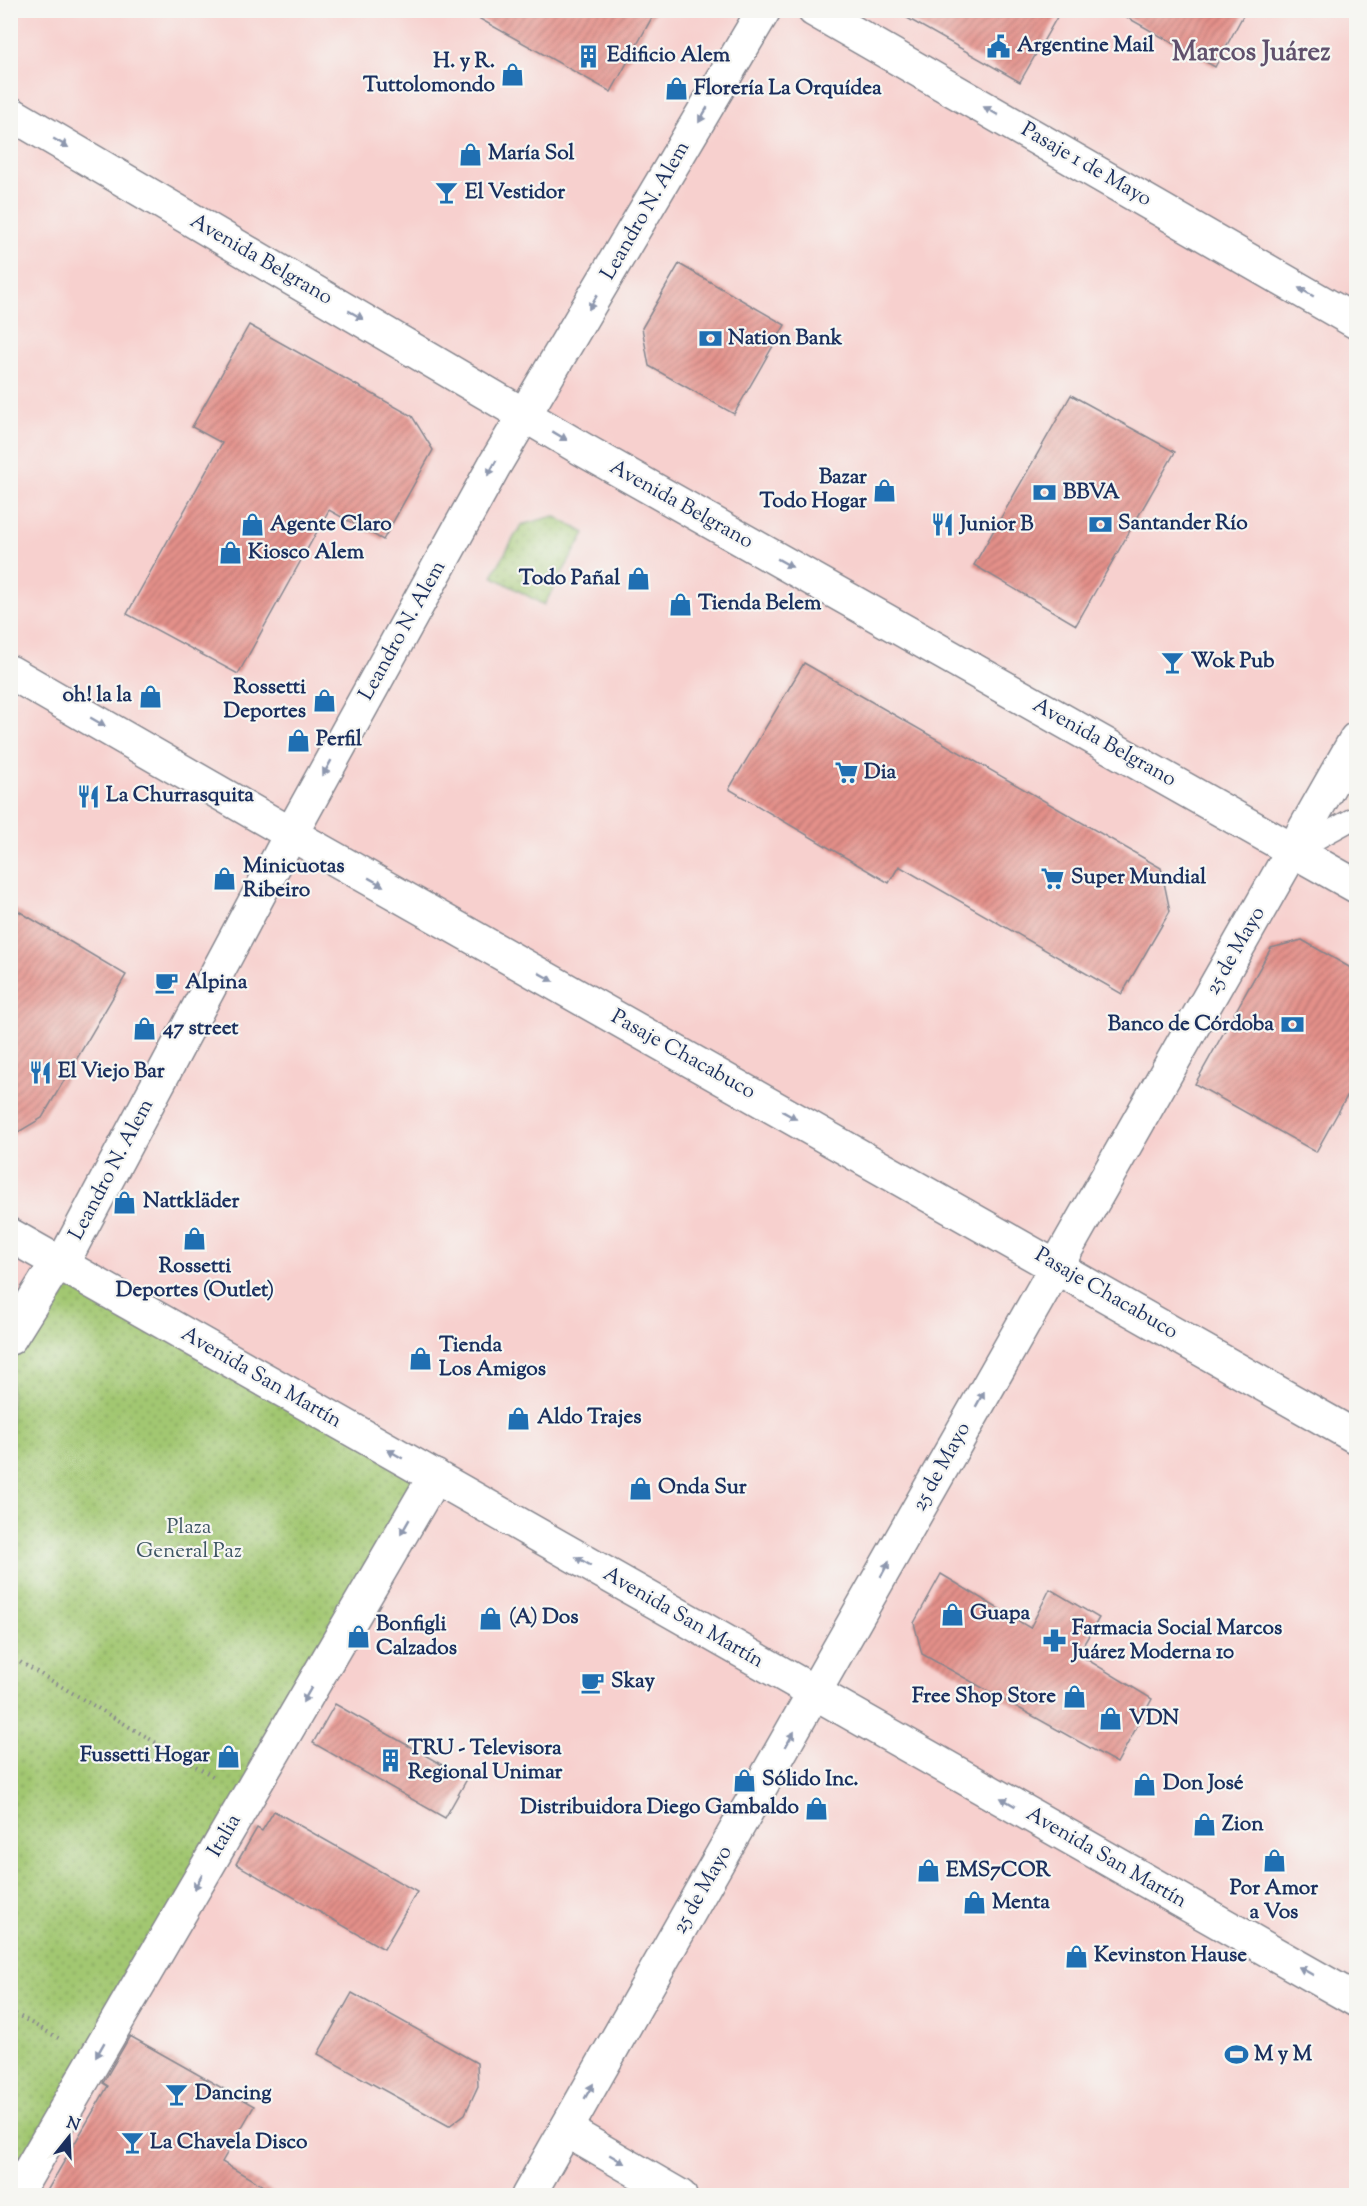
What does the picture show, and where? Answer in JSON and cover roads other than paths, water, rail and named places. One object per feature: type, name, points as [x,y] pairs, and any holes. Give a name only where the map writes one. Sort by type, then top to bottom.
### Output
[{"type":"street","name":"Leandro N. Alem","points":[[10,1338],[50,1274],[62,1264],[291,834],[494,466],[764,10]]},
{"type":"street","name":"Pasaje 1 de Mayo","points":[[814,10],[1356,322]]},
{"type":"street","name":"Avenida Belgrano","points":[[10,113],[525,415],[1356,886]]},
{"type":"street","name":"Pasaje Chacabuco","points":[[10,672],[291,834],[1356,1437]]},
{"type":"street","name":"25 de Mayo","points":[[528,2196],[816,1693],[1055,1265],[1356,739]]},
{"type":"street","name":"Avenida San Martín","points":[[10,1235],[1356,2000]]},
{"type":"street","name":"Italia","points":[[15,2196],[435,1476]]},
{"type":"street","points":[[566,2130],[680,2196]]},
{"type":"lane","points":[[1294,850],[1356,817]]},
{"type":"place","name":"Argentine Mail","points":[[999,46]]},
{"type":"place","name":"Edificio Alem","points":[[589,56]]},
{"type":"place","name":"H. y R. Tuttolomondo","points":[[513,74]]},
{"type":"place","name":"Florería La Orquídea","points":[[676,89]]},
{"type":"place","name":"María Sol","points":[[470,154]]},
{"type":"place","name":"El Vestidor","points":[[447,193]]},
{"type":"place","name":"Nation Bank","points":[[710,339]]},
{"type":"place","name":"Bazar Todo Hogar","points":[[885,490]]},
{"type":"place","name":"BBVA","points":[[1045,493]]},
{"type":"place","name":"Santander Río","points":[[1100,524]]},
{"type":"place","name":"Agente Claro","points":[[252,525]]},
{"type":"place","name":"Junior B","points":[[942,525]]},
{"type":"place","name":"Kiosco Alem","points":[[230,553]]},
{"type":"place","name":"Todo Pañal","points":[[638,579]]},
{"type":"place","name":"Tienda Belem","points":[[680,604]]},
{"type":"place","name":"Wok Pub","points":[[1173,662]]},
{"type":"place","name":"oh! la la","points":[[150,696]]},
{"type":"place","name":"Rossetti Deportes","points":[[324,700]]},
{"type":"place","name":"Perfil","points":[[298,740]]},
{"type":"place","name":"Dia","points":[[846,773]]},
{"type":"place","name":"La Churrasquita","points":[[88,796]]},
{"type":"place","name":"Super Mundial","points":[[1053,878]]},
{"type":"place","name":"Minicuotas Ribeiro","points":[[225,879]]},
{"type":"place","name":"Alpina","points":[[167,983]]},
{"type":"place","name":"Banco de Córdoba","points":[[1292,1025]]},
{"type":"place","name":"47 street","points":[[145,1029]]},
{"type":"place","name":"El Viejo Bar","points":[[40,1072]]},
{"type":"place","name":"Nattkläder","points":[[125,1202]]},
{"type":"place","name":"Rossetti Deportes (Outlet)","points":[[195,1239]]},
{"type":"place","name":"Tienda Los Amigos","points":[[421,1358]]},
{"type":"place","name":"Aldo Trajes","points":[[519,1418]]},
{"type":"place","name":"Onda Sur","points":[[640,1488]]},
{"type":"place","name":"Guapa","points":[[952,1614]]},
{"type":"place","name":"(A) Dos","points":[[491,1618]]},
{"type":"place","name":"Bonfigli Calzados","points":[[358,1637]]},
{"type":"place","name":"Farmacia Social Marcos Juárez Moderna 10","points":[[1054,1641]]},
{"type":"place","name":"Skay","points":[[593,1682]]},
{"type":"place","name":"Free Shop Store","points":[[1074,1697]]},
{"type":"place","name":"VDN","points":[[1111,1719]]},
{"type":"place","name":"Fussetti Hogar","points":[[228,1756]]},
{"type":"place","name":"TRU - Televisora Regional Unimar","points":[[390,1761]]},
{"type":"place","name":"Sólido Inc.","points":[[744,1780]]},
{"type":"place","name":"Don José","points":[[1145,1784]]},
{"type":"place","name":"Distribuidora Diego Gambaldo","points":[[817,1808]]},
{"type":"place","name":"Zion","points":[[1204,1825]]},
{"type":"place","name":"Por Amor a Vos","points":[[1274,1861]]},
{"type":"place","name":"EMS7COR","points":[[928,1871]]},
{"type":"place","name":"Menta","points":[[974,1903]]},
{"type":"place","name":"Kevinston Hause","points":[[1076,1956]]},
{"type":"place","name":"M y M","points":[[1236,2055]]},
{"type":"place","name":"Dancing","points":[[177,2094]]},
{"type":"place","name":"La Chavela Disco","points":[[132,2143]]},
{"type":"district","name":"Marcos Juárez","points":[[1251,53]]},
{"type":"park label","name":"Plaza General Paz","points":[[189,1540]]}]
